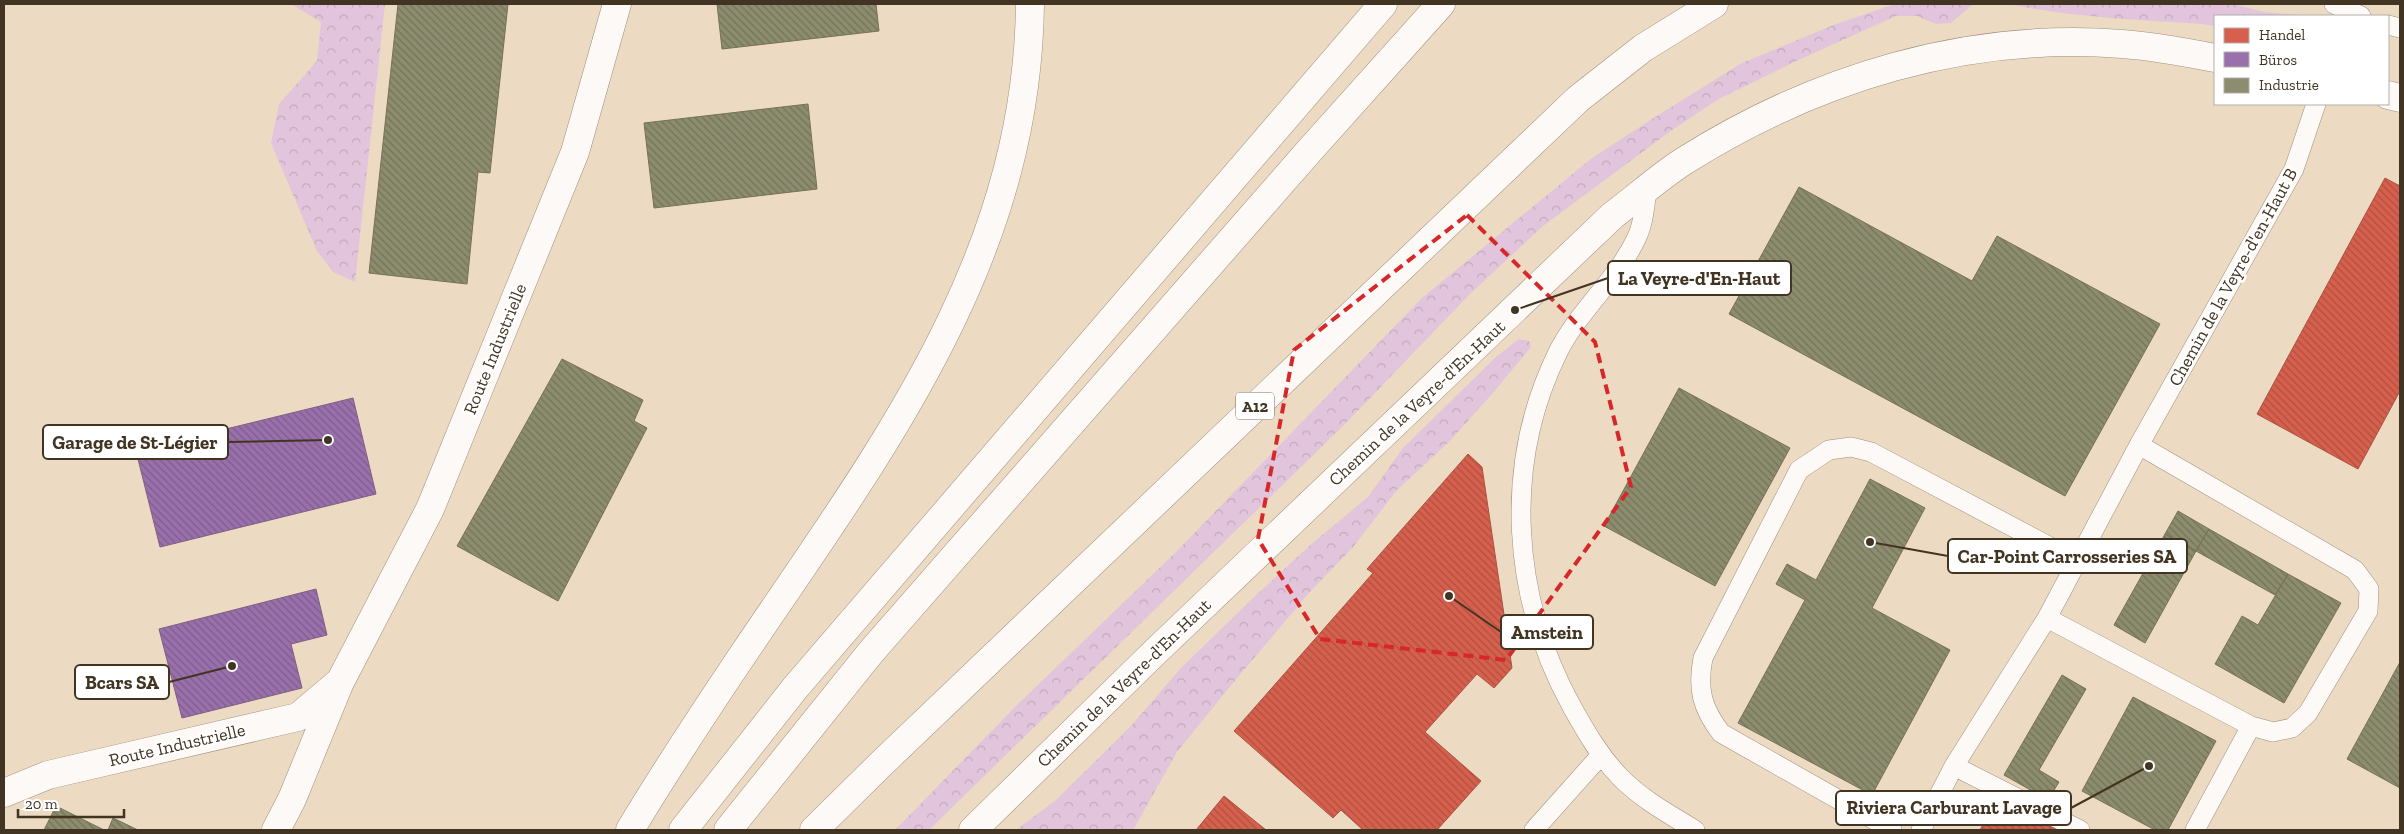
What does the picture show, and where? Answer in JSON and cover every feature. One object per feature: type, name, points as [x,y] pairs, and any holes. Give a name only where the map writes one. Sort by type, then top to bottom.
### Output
[{"type":"main road","name":"Route Industrielle","points":[[276,830],[292,799],[340,682],[438,490],[575,152],[617,4]]},
{"type":"main road","points":[[630,830],[743,653],[842,511],[889,437],[959,306],[994,219],[1017,133],[1026,80],[1030,4]]},
{"type":"main road","points":[[683,830],[795,688],[1383,4]]},
{"type":"main road","points":[[728,830],[871,652],[1310,150],[1441,4]]},
{"type":"main road","name":"A12","points":[[814,830],[1560,116],[1643,48],[1714,4]]},
{"type":"main road","name":"Chemin de la Veyre-d'En-Haut","points":[[973,830],[1153,654],[1612,216],[1691,157],[1795,101],[1877,70],[1919,59],[2000,46],[2082,42],[2122,44],[2214,58]]},
{"type":"main road","name":"Route Industrielle","points":[[4,793],[48,775],[298,717],[340,682]]},
{"type":"lane","points":[[2334,4],[2359,15]]},
{"type":"lane","name":"Chemin de la Veyre-d'en-Haut B","points":[[1921,830],[1954,766],[2047,618],[2139,445],[2294,169],[2316,105]]},
{"type":"lane","points":[[1647,189],[1644,213],[1638,236],[1623,261],[1560,349],[1545,380],[1525,460],[1520,526],[1523,564],[1541,639],[1558,681],[1601,755],[1621,778],[1645,800],[1695,830]]},
{"type":"lane","points":[[2047,618],[2251,726],[2273,732],[2292,728],[2308,713],[2368,611],[2369,589],[2356,570],[2139,445]]},
{"type":"lane","points":[[1892,830],[1721,733],[1708,716],[1703,702],[1699,679],[1703,658],[1800,470],[1829,450],[1851,447],[1871,452],[2077,560]]},
{"type":"lane","points":[[2195,830],[2251,726]]},
{"type":"lane","points":[[1534,830],[1601,755]]},
{"type":"lane","points":[[1954,766],[2080,830]]},
{"type":"highlighted area","points":[[1467,215],[1595,342],[1631,487],[1506,660],[1320,639],[1258,539],[1294,350]]},
{"type":"green space","points":[[291,4],[385,4],[355,282],[333,272],[317,251],[271,143],[279,104],[317,61],[321,22]]},
{"type":"green space","points":[[1895,4],[1978,4],[1972,5],[1951,23],[1936,24],[1917,16],[1896,16],[1794,62],[1717,100],[1668,133],[1543,226],[1469,295],[1348,421],[929,830],[895,830],[1016,706],[1177,551],[1422,298],[1592,158],[1742,63],[1836,24]]},
{"type":"green space","points":[[2008,4],[2234,4],[2264,12],[2298,15],[2214,15],[2214,26],[2080,15]]},
{"type":"green space","points":[[1519,339],[1529,341],[1531,347],[1449,442],[1397,490],[1354,546],[1308,594],[1228,689],[1177,752],[1133,830],[1016,830],[1056,800],[1131,726],[1181,668],[1251,600],[1308,547],[1368,497],[1403,448],[1496,357]]},
{"type":"building: Handel","points":[[2385,178],[2400,186],[2400,391],[2358,469],[2257,414]]},
{"type":"building: Handel","points":[[1468,454],[1482,467],[1512,668],[1494,688],[1477,674],[1425,732],[1481,781],[1437,830],[1363,830],[1341,810],[1333,818],[1234,731],[1373,573],[1367,569]]},
{"type":"building: Handel","points":[[1224,796],[1266,830],[1196,830]]},
{"type":"building: Handel","points":[[1997,797],[2058,830],[1980,830]]},
{"type":"building: Büros","points":[[353,398],[376,494],[160,547],[136,451]]},
{"type":"building: Büros","points":[[316,589],[327,635],[291,644],[302,688],[182,718],[159,629]]},
{"type":"building: Industrie","points":[[398,4],[508,4],[490,173],[478,172],[467,284],[369,273]]},
{"type":"building: Industrie","points":[[717,4],[876,4],[879,31],[722,49]]},
{"type":"building: Industrie","points":[[808,104],[817,189],[654,208],[644,123]]},
{"type":"building: Industrie","points":[[1799,187],[1972,281],[1997,236],[2160,324],[2065,496],[1729,314]]},
{"type":"building: Industrie","points":[[562,359],[643,400],[634,421],[647,428],[558,601],[457,546]]},
{"type":"building: Industrie","points":[[1679,388],[1790,448],[1715,586],[1604,526]]},
{"type":"building: Industrie","points":[[1870,479],[1925,508],[1872,608],[1950,650],[1872,795],[1738,723],[1805,600],[1776,584],[1787,564],[1816,580]]},
{"type":"building: Industrie","points":[[2178,511],[2209,529],[2196,551],[2165,534]]},
{"type":"building: Industrie","points":[[2209,529],[2288,574],[2275,595],[2196,551]]},
{"type":"building: Industrie","points":[[2165,534],[2196,551],[2145,643],[2114,625]]},
{"type":"building: Industrie","points":[[2288,574],[2341,603],[2284,703],[2215,664],[2242,616],[2258,625]]},
{"type":"building: Industrie","points":[[2400,662],[2400,788],[2347,759]]},
{"type":"building: Industrie","points":[[2062,675],[2086,689],[2039,770],[2059,782],[2048,800],[2004,775]]},
{"type":"building: Industrie","points":[[2133,697],[2216,741],[2168,830],[2155,830],[2082,791]]},
{"type":"building: Industrie","points":[[56,806],[104,830],[44,830]]},
{"type":"building: Industrie","points":[[113,818],[138,830],[108,830]]},
{"type":"place","name":"La Veyre-d'En-Haut","points":[[1515,310]]},
{"type":"place","name":"Garage de St-Légier","points":[[328,440]]},
{"type":"place","name":"Car-Point Carrosseries SA","points":[[1870,542]]},
{"type":"place","name":"Amstein","points":[[1449,596]]},
{"type":"place","name":"Bcars SA","points":[[232,666]]},
{"type":"place","name":"Riviera Carburant Lavage","points":[[2149,766]]}]
